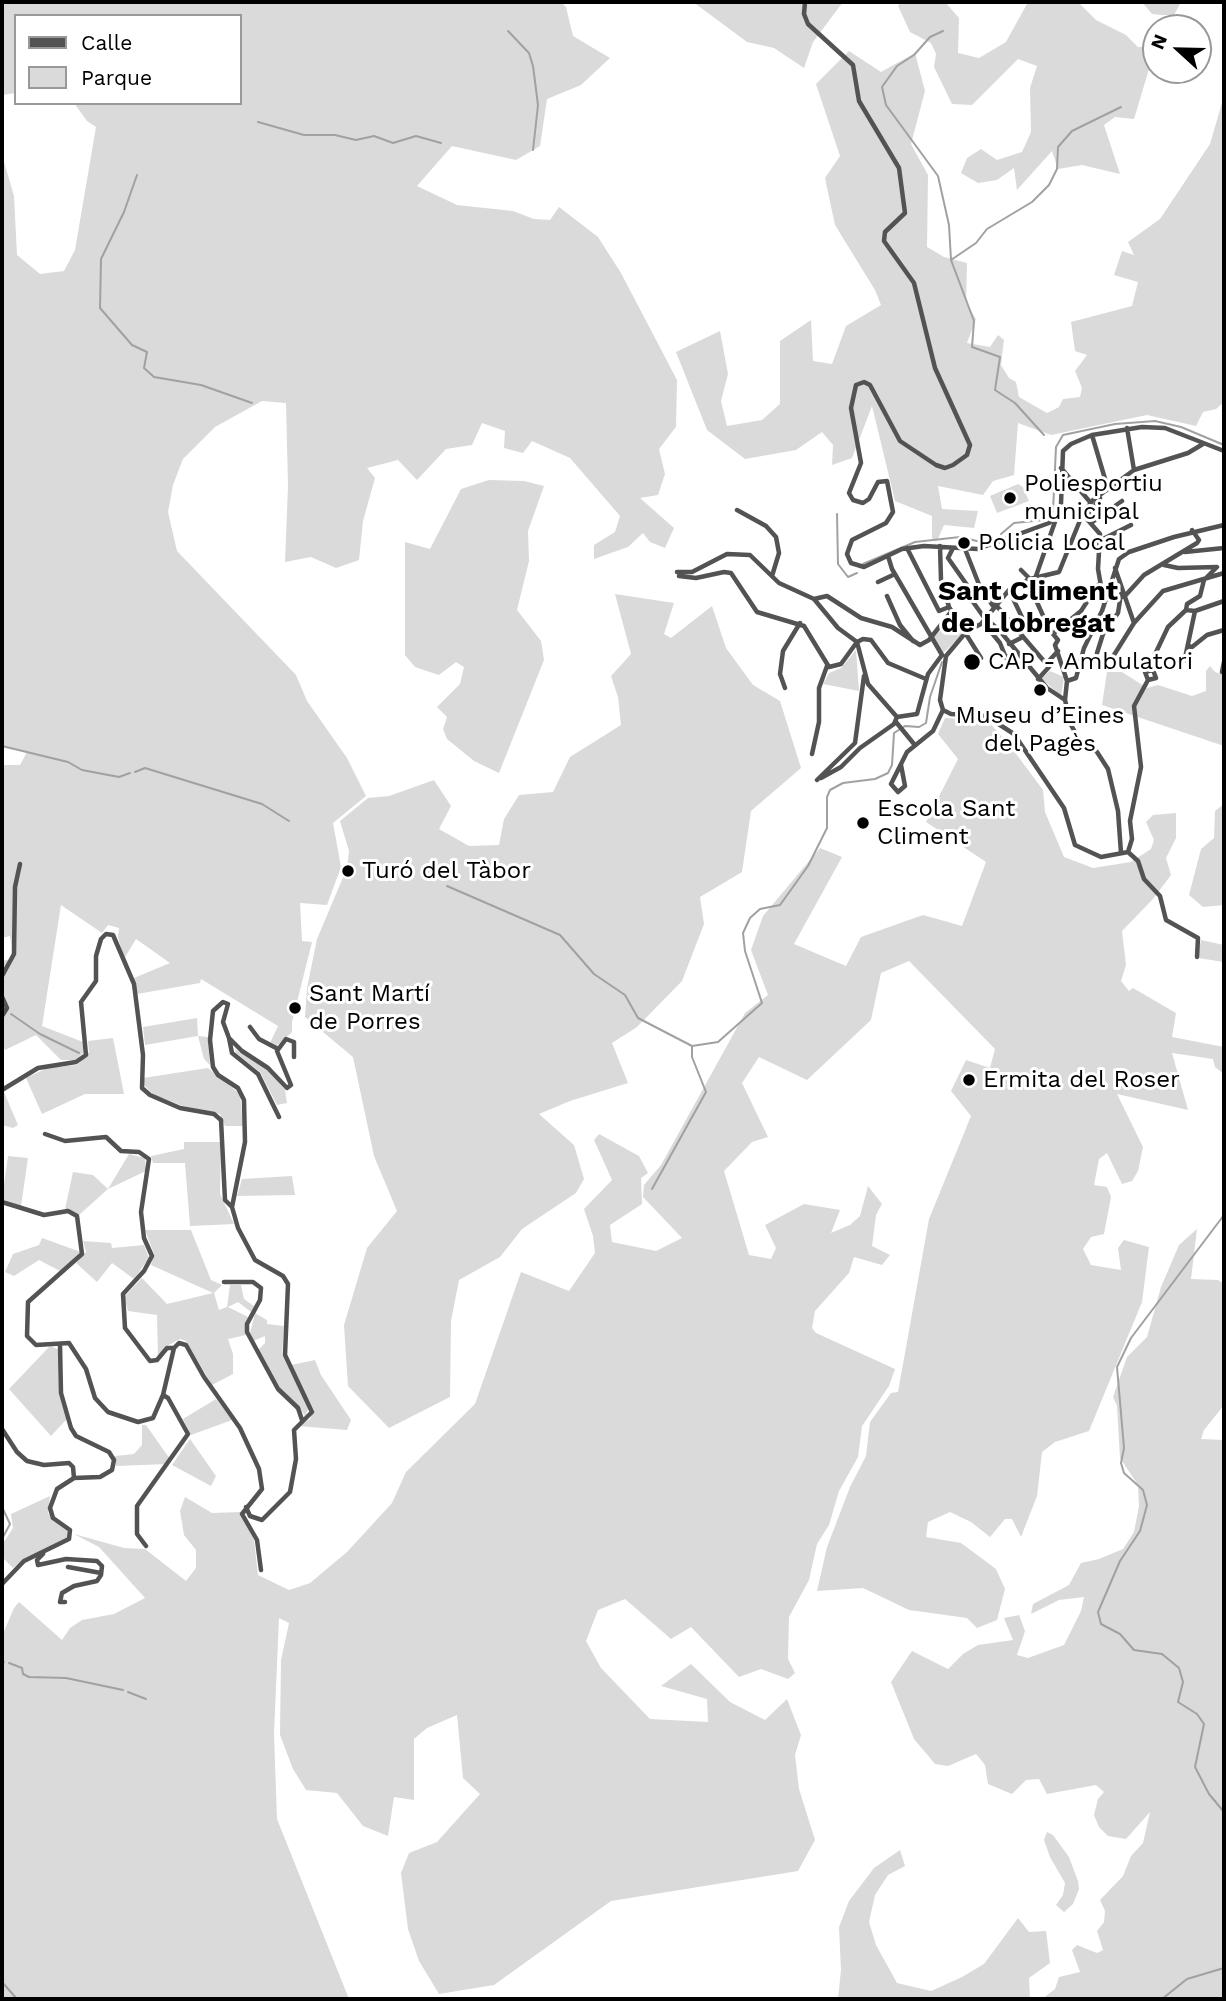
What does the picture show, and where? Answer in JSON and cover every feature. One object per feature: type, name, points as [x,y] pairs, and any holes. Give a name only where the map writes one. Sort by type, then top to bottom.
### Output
[{"type":"street","points":[[806,2],[804,14],[808,24],[853,65],[859,102],[900,170],[905,215],[886,232],[884,239],[914,283],[935,368],[970,445],[967,455],[953,465],[943,468],[936,465],[902,443],[873,388],[866,382],[859,383],[852,391],[851,408],[861,463],[849,493],[853,500],[863,503],[869,499],[878,482],[887,481],[893,510],[887,523],[857,536],[850,543],[848,557],[858,566],[864,567],[907,548],[982,548],[1049,523],[1057,516]]},
{"type":"street","points":[[1127,428],[1134,470]]},
{"type":"street","points":[[1031,579],[1062,500],[1061,454],[1066,447],[1092,435],[1127,428],[1172,430],[1224,451]]},
{"type":"street","points":[[1092,435],[1106,491]]},
{"type":"street","points":[[985,621],[994,605],[1009,590],[1061,569],[1090,502],[1134,470],[1188,453],[1203,444]]},
{"type":"street","points":[[1060,468],[1090,502]]},
{"type":"street","points":[[1104,604],[1098,584],[1099,530],[1087,516],[1106,491]]},
{"type":"street","points":[[1091,523],[1122,501]]},
{"type":"street","points":[[737,510],[768,527],[776,537],[779,553],[772,576]]},
{"type":"street","points":[[1100,540],[1131,525]]},
{"type":"street","points":[[1134,623],[1115,577],[1114,567],[1129,552],[1192,530],[1224,525]]},
{"type":"street","points":[[1124,597],[1144,575],[1185,552],[1199,540],[1192,530]]},
{"type":"street","points":[[940,546],[941,580],[952,612],[981,658]]},
{"type":"street","points":[[907,548],[939,611],[952,612]]},
{"type":"street","points":[[953,548],[948,558],[967,585],[966,592],[1007,658],[1015,652]]},
{"type":"street","points":[[1185,552],[1224,548]]},
{"type":"street","points":[[965,550],[980,587],[1046,663],[1049,669],[1038,679]]},
{"type":"street","points":[[926,678],[888,663],[871,640],[863,639],[857,642],[841,664],[835,668],[827,666],[800,623],[757,612],[739,581],[730,572],[696,578],[678,574],[692,572],[727,554],[754,557],[772,576],[789,588],[814,599],[838,628],[857,642],[864,676],[855,743],[817,780],[842,767],[897,720],[917,714],[926,678],[966,632],[985,621],[991,621],[1038,679],[1055,696],[1065,700]]},
{"type":"street","points":[[888,555],[895,574],[944,656],[940,700],[943,710],[933,732],[914,744],[901,765],[891,784],[898,792],[905,786],[901,765]]},
{"type":"street","points":[[1148,680],[1145,676],[1166,629],[1186,610],[1187,604],[1202,594],[1204,580],[1217,569],[1216,565],[1183,568],[1164,565]]},
{"type":"street","points":[[1021,570],[1031,579],[1045,622],[1054,633],[1067,681],[1065,700],[1076,735],[1097,752],[1108,769],[1117,804],[1121,850]]},
{"type":"street","points":[[1114,655],[1134,623],[1159,593],[1224,573]]},
{"type":"street","points":[[878,582],[895,574]]},
{"type":"street","points":[[1067,681],[1076,678],[1086,643],[1115,577]]},
{"type":"street","points":[[1054,633],[1081,611],[1098,584]]},
{"type":"street","points":[[1009,590],[1028,630]]},
{"type":"street","points":[[1097,653],[1103,634],[1118,613],[1122,590]]},
{"type":"street","points":[[814,599],[827,596],[861,618],[896,629],[921,645],[931,638],[952,612]]},
{"type":"street","points":[[887,596],[900,625],[916,644]]},
{"type":"street","points":[[1186,610],[1195,611],[1224,601]]},
{"type":"street","points":[[1188,662],[1185,658],[1195,611]]},
{"type":"street","points":[[1009,644],[1045,622]]},
{"type":"street","points":[[785,688],[780,671],[783,651],[800,623]]},
{"type":"street","points":[[1188,646],[1192,648],[1207,635],[1224,630]]},
{"type":"street","points":[[1046,663],[1058,651]]},
{"type":"street","points":[[1222,672],[1224,662]]},
{"type":"street","points":[[811,754],[819,722],[820,684],[827,666]]},
{"type":"street","points":[[1148,670],[1153,670],[1156,674],[1154,679],[1148,680]]},
{"type":"street","points":[[864,676],[914,744]]},
{"type":"street","points":[[1128,850],[1132,839],[1130,821],[1141,767],[1134,706],[1148,680]]},
{"type":"street","points":[[863,690],[872,689]]},
{"type":"street","points":[[943,710],[951,714],[986,716],[1009,729],[1026,747],[1061,804],[1075,845],[1097,856],[1113,857],[1121,850],[1128,850],[1141,865],[1144,878],[1160,896],[1166,920],[1198,938],[1197,957]]},
{"type":"street","points":[[2,976],[14,954],[15,887],[20,864]]},
{"type":"street","points":[[2,1090],[38,1068],[76,1062],[86,1055],[81,1002],[96,981],[96,956],[101,939],[106,933],[113,935],[134,985],[143,1055],[142,1088],[150,1095],[180,1108],[218,1116],[222,1126],[223,1193],[256,1261],[283,1276],[288,1284],[285,1357],[312,1409],[308,1418],[302,1420],[294,1430],[296,1460],[290,1492],[262,1520],[250,1516],[246,1507]]},
{"type":"street","points":[[2,997],[6,1011],[2,1016]]},
{"type":"street","points":[[232,1207],[245,1142],[244,1103],[238,1088],[218,1075],[212,1063],[211,1015],[223,1002],[229,1007],[223,1022],[232,1053],[258,1074],[279,1117]]},
{"type":"street","points":[[250,1027],[258,1039],[278,1049]]},
{"type":"street","points":[[229,1038],[242,1051],[266,1066],[289,1088],[291,1085],[280,1064],[278,1049],[284,1041],[290,1039],[294,1044],[294,1057]]},
{"type":"street","points":[[45,1134],[60,1141],[106,1137],[121,1151],[138,1152],[149,1159],[141,1212],[144,1238],[152,1256],[144,1271],[123,1293],[125,1328],[150,1362],[157,1360],[167,1348],[174,1348]]},
{"type":"street","points":[[2,1202],[44,1214],[68,1211],[77,1216],[82,1255],[45,1290],[32,1297],[25,1308],[29,1341],[36,1345],[60,1345],[66,1342],[70,1344],[90,1377],[96,1398],[115,1416],[138,1423],[148,1422],[157,1411],[163,1395],[174,1348],[179,1343],[186,1345],[248,1444],[259,1469],[262,1489],[242,1514],[257,1540],[261,1570]]},
{"type":"street","points":[[224,1282],[253,1282],[261,1288],[260,1300],[247,1324],[247,1332],[278,1390],[298,1408],[302,1420]]},
{"type":"street","points":[[2,1584],[24,1561],[66,1543],[70,1538],[70,1530],[53,1518],[50,1508],[57,1489],[74,1478],[100,1477],[111,1470],[114,1460],[109,1452],[80,1439],[71,1428],[61,1393],[60,1345]]},
{"type":"street","points":[[146,1546],[137,1534],[137,1506],[188,1434],[168,1398],[163,1395]]},
{"type":"street","points":[[2,1429],[17,1452],[27,1461],[44,1465],[69,1463],[74,1478]]},
{"type":"street","points":[[46,1551],[38,1558],[37,1565],[66,1559],[97,1562],[101,1573],[97,1581],[61,1592],[60,1602],[65,1602]]},
{"type":"street","points":[[66,1559],[74,1554]]},
{"type":"street","points":[[68,1567],[101,1573]]},
{"type":"green space","points":[[2,2],[561,2],[566,7],[573,36],[610,58],[581,85],[547,99],[540,146],[516,160],[452,146],[417,186],[457,205],[513,211],[534,219],[550,220],[559,207],[598,237],[621,273],[677,380],[676,427],[659,449],[665,474],[658,495],[640,498],[674,528],[665,548],[650,542],[643,533],[628,547],[594,559],[594,545],[615,532],[620,516],[570,458],[532,441],[523,453],[504,448],[505,431],[482,423],[472,445],[446,449],[417,480],[398,460],[367,468],[375,478],[363,521],[359,560],[336,568],[311,557],[285,562],[288,486],[286,403],[262,401],[215,427],[183,459],[173,485],[168,512],[177,551],[296,675],[307,701],[347,758],[366,796],[333,823],[341,867],[327,905],[300,903],[302,941],[312,942],[292,1022],[292,1032],[277,1046],[270,1043],[278,1026],[201,979],[200,983],[137,994],[134,978],[170,963],[136,939],[124,959],[118,937],[119,928],[108,925],[102,933],[61,905],[42,1026],[83,1042],[84,1052],[77,1060],[61,1060],[36,1035],[5,1050],[2,1044],[2,961],[11,959],[13,955],[10,936],[2,938],[2,765],[20,765],[27,752],[2,747],[2,155],[14,196],[17,255],[40,274],[64,271],[75,250],[96,127],[87,121],[75,105],[242,105],[242,14],[14,14],[14,93],[2,95]]},
{"type":"green space","points":[[693,2],[843,2],[813,42],[804,68],[774,48],[747,42]]},
{"type":"green space","points":[[901,2],[945,2],[959,18],[958,53],[979,58],[1006,42],[1028,2],[1078,2],[1096,20],[1126,35],[1138,47],[1142,47],[1142,84],[1145,84],[1134,119],[1115,117],[1104,125],[1120,174],[1082,165],[1058,169],[1052,151],[1017,190],[1014,168],[997,180],[978,183],[961,173],[967,158],[981,149],[997,160],[1022,152],[1031,132],[1030,88],[1037,66],[1018,59],[972,105],[952,104],[934,67],[936,54],[931,43],[910,32],[898,6]]},
{"type":"green space","points":[[1142,2],[1181,2],[1175,14],[1152,14]]},
{"type":"green space","points":[[849,51],[881,72],[915,53],[925,91],[911,144],[928,175],[927,247],[944,257],[967,263],[966,302],[976,319],[967,343],[990,347],[998,335],[1004,340],[1001,365],[1009,378],[1016,382],[1019,397],[1047,413],[1059,407],[1063,399],[1080,397],[1082,388],[1075,371],[1087,355],[1075,351],[1071,322],[1132,306],[1138,282],[1114,275],[1122,251],[1134,255],[1128,242],[1160,219],[1210,144],[1224,96],[1224,402],[1216,409],[1203,412],[1196,426],[1147,415],[1051,435],[1018,423],[1014,475],[993,481],[983,495],[938,486],[942,509],[978,511],[974,528],[944,525],[937,541],[932,538],[932,516],[895,501],[872,406],[852,458],[832,465],[833,445],[822,432],[796,450],[745,459],[707,430],[676,352],[720,331],[728,374],[721,401],[727,426],[762,420],[780,404],[780,341],[811,320],[813,361],[832,364],[846,326],[881,305],[875,290],[835,225],[825,178],[840,156],[816,84]]},
{"type":"green space","points":[[489,480],[524,481],[544,486],[528,531],[529,561],[517,610],[541,641],[544,660],[499,773],[474,761],[447,739],[443,729],[447,717],[437,707],[460,684],[464,667],[456,662],[439,675],[415,667],[405,655],[405,542],[430,549],[461,489]]},
{"type":"green space","name":"Poliesportiu municipal","points":[[1018,484],[1023,487],[1029,501],[997,513],[990,496]]},
{"type":"green space","points":[[615,594],[674,603],[664,634],[671,638],[712,606],[726,648],[753,685],[780,701],[801,768],[751,811],[742,872],[700,897],[704,924],[682,981],[637,1027],[612,1043],[628,1083],[539,1114],[574,1145],[584,1179],[576,1193],[522,1229],[500,1257],[459,1280],[451,1321],[450,1397],[389,1428],[348,1386],[344,1325],[367,1248],[397,1211],[374,1156],[353,1057],[305,1017],[307,988],[317,939],[347,868],[349,851],[340,821],[368,798],[389,796],[434,780],[451,806],[439,829],[469,846],[499,845],[504,819],[519,795],[553,792],[570,757],[621,725],[618,697],[611,676],[631,654]]},
{"type":"green space","points":[[952,619],[962,635],[943,653],[933,638]]},
{"type":"green space","points":[[856,650],[859,691],[823,684],[829,673],[841,668]]},
{"type":"green space","points":[[1210,666],[1215,672],[1224,675],[1224,746],[1102,705],[1107,672],[1122,672],[1147,688],[1158,685],[1192,696],[1206,691],[1206,671]]},
{"type":"green space","points":[[1050,671],[1064,677],[1061,696],[1041,678]]},
{"type":"green space","points":[[945,718],[988,721],[1014,751],[1043,790],[1045,812],[1064,857],[1093,868],[1131,862],[1151,849],[1154,840],[1146,822],[1153,815],[1176,813],[1176,838],[1166,858],[1171,875],[1153,899],[1122,931],[1126,965],[1121,981],[1129,991],[1133,988],[1176,1013],[1172,1037],[1224,1047],[1224,1074],[1215,1067],[1213,1059],[1172,1053],[1188,1110],[1117,1094],[1143,1147],[1138,1171],[1132,1181],[1122,1184],[1107,1153],[1099,1159],[1094,1185],[1107,1187],[1111,1197],[1104,1234],[1091,1237],[1083,1249],[1091,1265],[1121,1270],[1118,1248],[1124,1240],[1149,1247],[1142,1302],[1089,1431],[1055,1442],[1042,1452],[1037,1496],[1021,1537],[1012,1519],[1005,1519],[990,1537],[971,1522],[950,1512],[928,1522],[926,1537],[961,1543],[996,1569],[1005,1589],[997,1620],[977,1628],[967,1618],[909,1610],[863,1588],[817,1591],[827,1547],[850,1487],[866,1456],[870,1422],[891,1393],[898,1392],[929,1219],[971,1116],[951,1091],[966,1060],[990,1068],[995,1049],[909,961],[881,973],[871,1020],[807,1080],[759,1057],[742,1083],[768,1137],[752,1142],[724,1171],[749,1255],[771,1259],[776,1248],[765,1225],[804,1204],[840,1210],[831,1233],[850,1225],[860,1216],[868,1186],[882,1204],[876,1215],[872,1246],[890,1255],[882,1265],[854,1257],[849,1273],[815,1311],[812,1328],[816,1333],[895,1369],[889,1386],[862,1426],[858,1457],[839,1491],[829,1525],[817,1544],[809,1580],[789,1617],[788,1659],[795,1673],[788,1679],[761,1669],[739,1677],[691,1627],[671,1639],[625,1599],[598,1610],[586,1641],[601,1668],[650,1719],[708,1722],[707,1699],[661,1686],[691,1664],[730,1702],[765,1720],[787,1699],[801,1735],[795,1755],[799,1789],[815,1840],[798,1871],[611,1901],[494,1985],[439,1994],[419,1961],[408,1929],[401,1873],[409,1853],[437,1842],[480,1794],[463,1778],[457,1715],[427,1728],[414,1739],[414,1800],[394,1797],[388,1836],[363,1826],[337,1793],[306,1790],[293,1769],[280,1735],[281,1660],[289,1623],[279,1618],[274,1734],[277,1819],[349,1999],[4,1999],[2,1636],[14,1608],[19,1602],[62,1640],[70,1628],[82,1620],[114,1614],[145,1598],[99,1547],[74,1534],[124,1548],[145,1549],[186,1581],[196,1568],[196,1550],[184,1535],[180,1511],[185,1497],[212,1513],[240,1512],[254,1540],[258,1575],[289,1590],[310,1583],[347,1552],[392,1503],[406,1472],[475,1404],[521,1272],[569,1291],[595,1253],[593,1236],[584,1209],[612,1180],[594,1140],[599,1134],[639,1156],[648,1173],[641,1178],[642,1204],[610,1225],[612,1242],[656,1251],[682,1238],[643,1197],[644,1185],[661,1165],[745,1013],[768,995],[751,950],[763,916],[820,848],[842,857],[794,944],[846,966],[861,937],[923,915],[962,926],[986,862],[926,822],[958,759],[938,734]]},
{"type":"green space","points":[[1224,804],[1224,905],[1203,907],[1189,895],[1201,849],[1214,838],[1215,811]]},
{"type":"green space","points":[[1201,940],[1224,945],[1224,962],[1198,958]]},
{"type":"green space","points":[[197,1018],[198,1036],[145,1045],[143,1027]]},
{"type":"green space","points":[[198,1036],[208,1037],[210,1065],[204,1059]]},
{"type":"green space","points":[[113,1038],[124,1094],[85,1094],[42,1114],[26,1078],[47,1068],[77,1065],[89,1052],[88,1041]]},
{"type":"green space","points":[[235,1049],[270,1072],[285,1090],[287,1103],[277,1105],[260,1072],[236,1053]]},
{"type":"green space","points":[[208,1068],[240,1094],[243,1126],[225,1126],[220,1114],[183,1106],[154,1095],[144,1085],[143,1078]]},
{"type":"green space","points":[[4,1092],[18,1125],[13,1128],[2,1125]]},
{"type":"green space","points":[[184,1142],[221,1142],[220,1194],[234,1224],[190,1226],[185,1163],[153,1163],[151,1156],[184,1149]]},
{"type":"green space","points":[[129,1154],[145,1158],[146,1171],[108,1189]]},
{"type":"green space","points":[[8,1156],[28,1158],[21,1206],[2,1199]]},
{"type":"green space","points":[[73,1172],[93,1175],[108,1189],[79,1215],[65,1209]]},
{"type":"green space","points":[[292,1176],[295,1195],[237,1196],[242,1179]]},
{"type":"green space","points":[[1197,1229],[1191,1279],[1218,1280],[1224,1284],[1224,1405],[1204,1430],[1201,1439],[1224,1440],[1224,1999],[1042,1999],[1055,1989],[1059,1977],[1080,1972],[1072,1950],[1077,1945],[1097,1953],[1103,1950],[1097,1931],[1104,1922],[1105,1911],[1100,1900],[1123,1876],[1131,1856],[1143,1843],[1150,1812],[1126,1839],[1108,1836],[1099,1827],[1094,1815],[1098,1799],[1104,1792],[1096,1785],[1047,1794],[1039,1779],[1026,1780],[1012,1794],[988,1784],[985,1765],[976,1754],[948,1766],[935,1764],[914,1739],[891,1682],[912,1651],[948,1669],[963,1654],[978,1645],[1013,1640],[1004,1618],[1019,1615],[1025,1631],[1017,1655],[1028,1658],[1064,1645],[1081,1611],[1084,1597],[1059,1600],[1031,1614],[1033,1604],[1069,1585],[1081,1563],[1123,1549],[1134,1532],[1139,1506],[1138,1485],[1120,1458],[1117,1406],[1113,1397],[1127,1357],[1147,1337],[1161,1287],[1179,1245]]},
{"type":"green space","points":[[145,1230],[191,1230],[211,1280],[222,1285],[214,1293],[219,1310],[227,1307],[230,1285],[241,1285],[244,1299],[254,1306],[251,1312],[238,1302],[228,1307],[248,1317],[246,1335],[228,1339],[233,1354],[233,1374],[212,1385],[186,1341],[180,1339],[165,1347],[158,1357],[157,1315],[128,1311],[124,1297],[142,1278],[167,1304],[213,1293],[151,1265],[154,1254]]},
{"type":"green space","points":[[42,1238],[81,1252],[60,1271],[39,1260],[14,1276],[5,1272],[13,1254],[39,1245]]},
{"type":"green space","points":[[83,1241],[111,1243],[112,1248],[144,1245],[149,1258],[134,1279],[112,1263],[97,1282],[76,1263],[86,1252]]},
{"type":"green space","points":[[255,1313],[267,1320],[267,1324],[284,1326],[282,1355],[309,1408],[305,1416],[298,1405],[282,1393],[258,1350],[265,1343],[265,1336],[253,1341],[250,1333]]},
{"type":"green space","points":[[50,1346],[60,1350],[60,1396],[67,1419],[51,1436],[9,1389]]},
{"type":"green space","points":[[315,1360],[321,1375],[351,1420],[347,1430],[298,1426],[310,1419],[314,1410],[291,1365]]},
{"type":"green space","points":[[216,1399],[232,1420],[191,1435],[183,1419]]},
{"type":"green space","points":[[142,1425],[146,1425],[170,1459],[168,1464],[116,1466],[115,1456],[134,1454],[142,1445]]},
{"type":"green space","points":[[190,1439],[216,1476],[211,1486],[172,1465]]},
{"type":"green space","points":[[50,1496],[48,1513],[53,1521],[67,1530],[68,1538],[27,1557],[13,1568],[2,1557],[2,1545],[13,1528],[11,1514]]},
{"type":"green space","points":[[1047,1832],[1053,1835],[1069,1857],[1078,1881],[1079,1889],[1073,1904],[1064,1912],[1056,1905],[1063,1895],[1065,1883],[1044,1840]]},
{"type":"green space","points":[[900,1850],[905,1866],[888,1875],[875,1895],[869,1922],[876,1945],[897,1983],[931,1991],[962,1977],[984,1964],[1018,1918],[1029,1932],[1046,1931],[1050,1963],[1029,1978],[1030,1999],[838,1999],[841,1970],[839,1927],[849,1901],[874,1868]]},
{"type":"waterway","points":[[508,31],[529,53],[533,66],[538,105],[533,150]]},
{"type":"waterway","points":[[943,31],[930,37],[914,55],[897,66],[882,87],[886,105],[938,176],[949,225],[951,260],[974,321],[972,347],[1000,357],[995,390],[1015,403],[1044,435]]},
{"type":"waterway","points":[[951,260],[976,243],[987,229],[1032,202],[1049,185],[1057,169],[1058,147],[1072,131],[1121,107]]},
{"type":"waterway","points":[[258,122],[304,135],[335,135],[356,140],[374,136],[393,143],[416,136],[441,143]]},
{"type":"waterway","points":[[137,175],[124,212],[101,259],[100,308],[132,345],[147,352],[144,368],[154,377],[201,385],[252,403]]},
{"type":"waterway","points":[[1001,534],[1014,523],[1044,520],[1053,511],[1056,447],[1063,435],[1115,424],[1155,421],[1181,427],[1224,445]]},
{"type":"waterway","points":[[837,514],[838,564],[848,577],[857,573]]},
{"type":"waterway","points":[[863,564],[915,542],[960,537],[981,542]]},
{"type":"waterway","points":[[652,1189],[706,1092],[692,1057],[692,1046],[718,1042],[762,1003],[745,951],[743,933],[750,918],[760,909],[780,905],[808,866],[827,828],[827,797],[830,790],[843,783],[875,779],[888,773],[892,765],[894,733],[905,726],[919,727],[926,723],[930,697],[942,662]]},
{"type":"waterway","points":[[2,746],[68,762],[82,770],[119,777],[130,773]]},
{"type":"waterway","points":[[135,772],[145,768],[262,804],[289,821]]},
{"type":"waterway","points":[[447,886],[560,935],[594,974],[625,995],[638,1018],[692,1046]]},
{"type":"waterway","points":[[11,1014],[40,1034],[79,1053]]},
{"type":"waterway","points":[[1224,1215],[1131,1338],[1117,1367],[1124,1448],[1121,1463],[1124,1473],[1143,1490],[1147,1505],[1140,1531],[1120,1561],[1098,1612],[1101,1624],[1120,1634],[1134,1650],[1162,1654],[1179,1668],[1183,1682],[1178,1702],[1197,1714],[1204,1724],[1195,1767],[1209,1794],[1224,1812]]},
{"type":"waterway","points":[[2,1507],[10,1524],[2,1539]]},
{"type":"waterway","points":[[9,1663],[22,1668],[23,1674],[29,1677],[66,1678],[123,1690]]},
{"type":"waterway","points":[[128,1692],[146,1699]]},
{"type":"waterway","points":[[1162,1999],[1187,1979],[1224,1968]]},
{"type":"waterway","points":[[2,1982],[17,1999]]},
{"type":"place","name":"Poliesportiu municipal","points":[[1010,498]]},
{"type":"place","name":"Policia Local","points":[[964,543]]},
{"type":"place","name":"CAP - Ambulatori","points":[[972,662]]},
{"type":"place","name":"Museu d’Eines del Pagès","points":[[1040,690]]},
{"type":"place","name":"Escola Sant Climent","points":[[863,823]]},
{"type":"place","name":"Turó del Tàbor","points":[[348,871]]},
{"type":"place","name":"Sant Martí de Porres","points":[[295,1008]]},
{"type":"place","name":"Ermita del Roser","points":[[969,1080]]},
{"type":"district","name":"Sant Climent de Llobregat","points":[[1028,608]]}]
